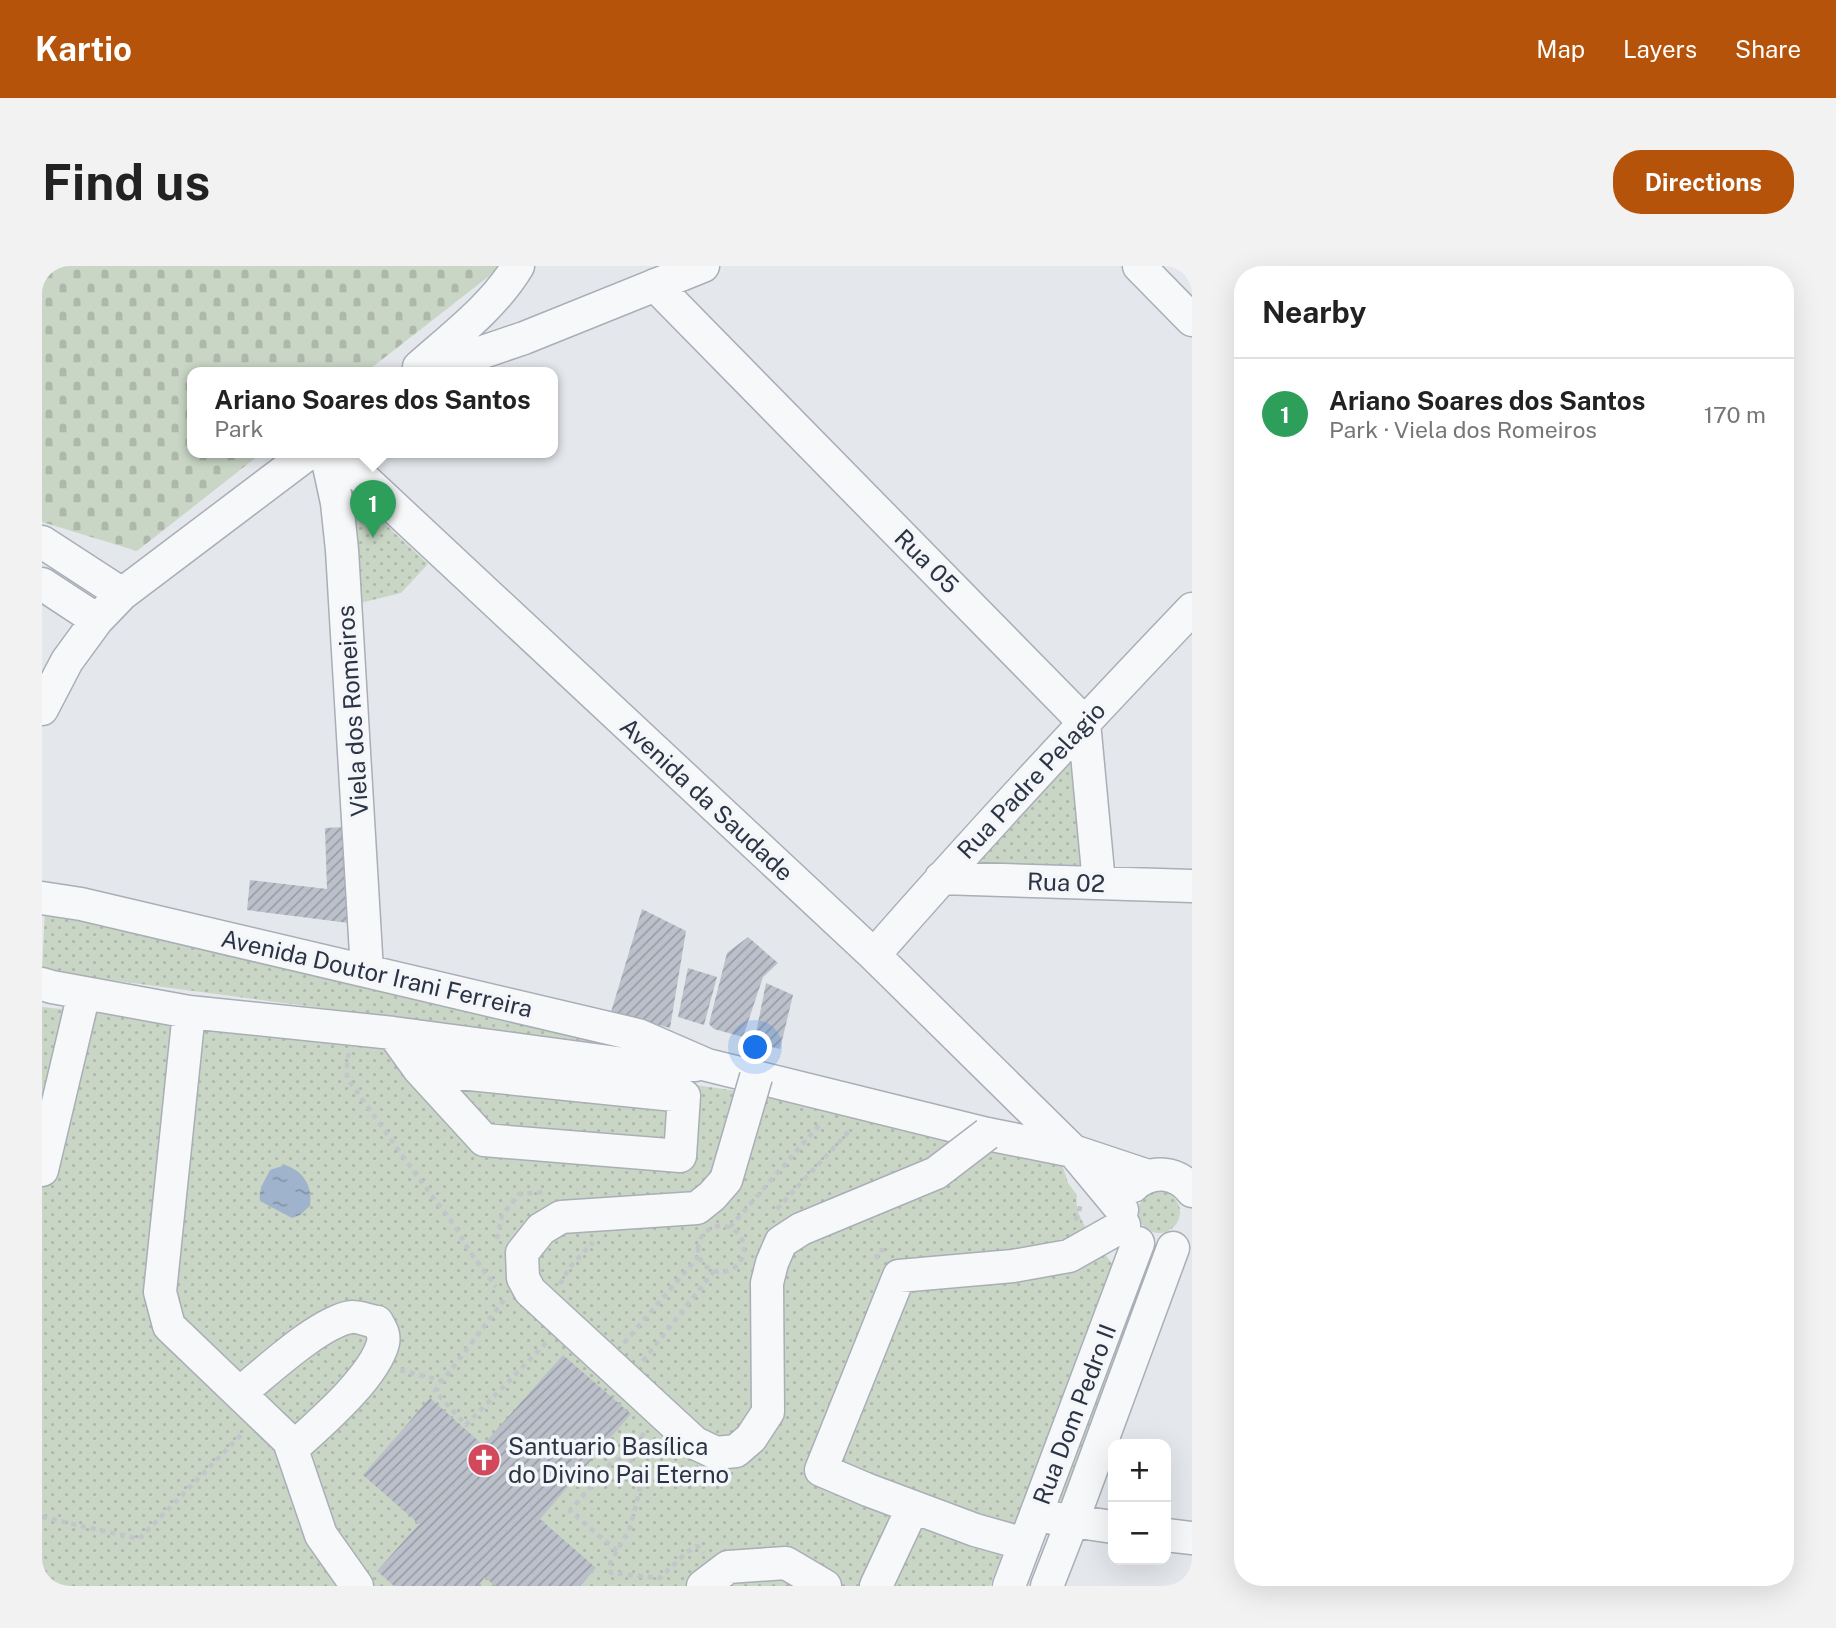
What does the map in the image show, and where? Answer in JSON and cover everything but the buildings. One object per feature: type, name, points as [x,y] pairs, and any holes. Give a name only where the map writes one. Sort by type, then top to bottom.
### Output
[{"type":"street","points":[[419,367],[470,321],[509,281],[518,266]]},
{"type":"street","points":[[439,367],[524,338],[703,266]]},
{"type":"street","points":[[1139,266],[1192,320]]},
{"type":"street","name":"Rua 05","points":[[655,285],[1084,722]]},
{"type":"street","points":[[470,321],[490,330],[524,338]]},
{"type":"street","points":[[42,709],[68,661],[97,620],[122,594],[302,458]]},
{"type":"street","name":"Viela dos Romeiros","points":[[328,458],[342,550],[367,971]]},
{"type":"street","name":"Avenida da Saudade","points":[[341,458],[874,955],[1073,1152]]},
{"type":"street","points":[[42,542],[122,594]]},
{"type":"street","points":[[42,584],[97,620]]},
{"type":"street","name":"Rua Padre Pelagio","points":[[874,955],[1084,722],[1192,609]]},
{"type":"street","points":[[1084,722],[1099,883]]},
{"type":"street","name":"Rua 02","points":[[941,878],[1192,887]]},
{"type":"street","name":"Avenida Doutor Irani Ferreira","points":[[42,898],[81,904],[638,1035],[707,1065],[987,1134],[1073,1152],[1148,1176],[1158,1174],[1179,1178],[1192,1191]]},
{"type":"street","name":"Avenida Doutor Irani Ferreira","points":[[42,984],[189,1012],[393,1033],[632,1065],[707,1065]]},
{"type":"street","points":[[42,1170],[84,993]]},
{"type":"street","points":[[189,1012],[160,1292],[169,1325],[289,1441],[321,1535],[357,1586]]},
{"type":"street","points":[[393,1033],[419,1069],[484,1140],[680,1157],[684,1096],[419,1069]]},
{"type":"street","points":[[756,1077],[726,1180],[697,1208],[562,1217],[541,1229],[522,1253],[523,1278],[530,1291],[695,1443],[716,1453],[736,1451],[751,1438],[768,1412],[767,1283],[781,1242],[801,1229],[936,1173],[987,1134]]},
{"type":"street","points":[[1073,1152],[1128,1226],[1149,1248],[1161,1250],[1186,1239]]},
{"type":"street","name":"Rua Dom Pedro II","points":[[1009,1586],[1031,1530],[1128,1226],[1125,1199],[1138,1181],[1148,1176]]},
{"type":"street","points":[[1108,1526],[1072,1522],[1031,1530],[975,1531],[821,1470],[899,1276],[1013,1266],[1069,1256],[1128,1226]]},
{"type":"street","name":"Rua Dom Pedro II","points":[[1047,1586],[1186,1239]]},
{"type":"street","points":[[240,1394],[303,1342],[331,1325],[352,1316],[377,1322],[383,1332],[383,1342],[370,1368],[332,1413],[292,1449]]},
{"type":"street","points":[[876,1586],[913,1507]]},
{"type":"street","points":[[1171,1536],[1192,1538]]},
{"type":"street","points":[[703,1586],[728,1567],[786,1563],[825,1586]]},
{"type":"path","points":[[350,1049],[347,1078],[498,1289]]},
{"type":"path","points":[[730,1227],[830,1113],[833,1096]]},
{"type":"path","points":[[715,1226],[730,1227],[741,1238],[743,1254],[736,1266],[722,1272],[714,1271],[702,1263],[699,1256],[702,1235],[715,1226]]},
{"type":"path","points":[[557,1288],[570,1267],[597,1237]]},
{"type":"path","points":[[617,1372],[699,1256]]},
{"type":"path","points":[[617,1372],[714,1271]]},
{"type":"path","points":[[505,1299],[435,1391],[466,1425],[505,1383]]},
{"type":"path","points":[[373,1363],[443,1381]]},
{"type":"path","points":[[617,1551],[570,1511],[610,1464],[629,1454],[648,1427]]},
{"type":"path","points":[[42,1517],[139,1539],[246,1430]]},
{"type":"path","points":[[629,1454],[640,1489],[630,1528],[610,1563],[611,1573],[660,1578],[697,1546],[709,1556]]},
{"type":"green space","points":[[42,266],[502,266],[372,367],[187,367],[187,458],[255,458],[137,551],[42,522]]},
{"type":"green space","points":[[352,496],[428,564],[401,593],[356,604]]},
{"type":"green space","points":[[1073,754],[1087,867],[966,866]]},
{"type":"green space","points":[[45,909],[610,1041],[608,1046],[42,971]]},
{"type":"green space","points":[[42,1007],[456,1051],[801,1100],[1061,1161],[1068,1183],[1077,1195],[1083,1223],[1114,1266],[990,1586],[42,1586]]},
{"type":"green space","points":[[1159,1191],[1174,1197],[1180,1212],[1174,1227],[1159,1233],[1144,1227],[1138,1212],[1144,1197]]},
{"type":"green space","points":[[1146,1267],[1152,1274],[1061,1503],[1055,1505]]},
{"type":"water","points":[[285,1165],[297,1171],[306,1181],[311,1199],[310,1206],[292,1218],[260,1201],[261,1189],[270,1170]]},
{"type":"place","name":"Ariano Soares dos Santos","points":[[373,538]]},
{"type":"place","name":"Santuario Basílica do Divino Pai Eterno","points":[[484,1460]]}]
